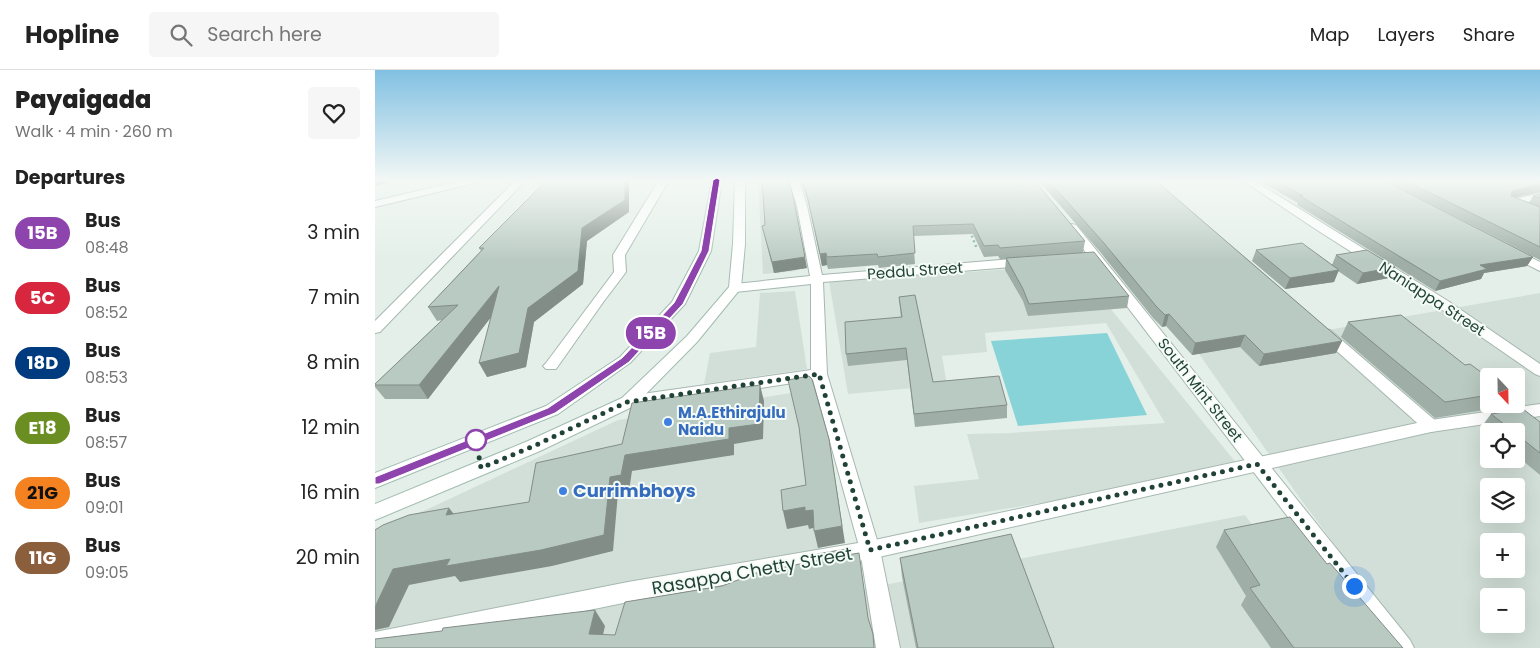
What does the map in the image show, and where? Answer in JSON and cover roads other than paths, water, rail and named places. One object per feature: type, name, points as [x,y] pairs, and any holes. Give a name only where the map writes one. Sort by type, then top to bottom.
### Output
[{"type":"street","points":[[375,329],[495,207]]},
{"type":"street","points":[[551,366],[599,298],[620,272],[619,255],[648,207]]},
{"type":"street","points":[[375,481],[552,410],[625,360],[678,304],[705,251],[724,207]]},
{"type":"street","points":[[627,402],[692,339],[735,288],[739,244],[728,207]]},
{"type":"street","points":[[802,207],[817,279],[819,374],[870,550],[887,648]]},
{"type":"street","name":"Naniappa Street","points":[[1289,207],[1443,304],[1540,371]]},
{"type":"street","points":[[1522,207],[1526,209]]},
{"type":"street","name":"South Mint Street","points":[[1061,215],[1096,257],[1402,648]]},
{"type":"street","points":[[1505,248],[1540,266]]},
{"type":"street","points":[[1077,258],[1096,257]]},
{"type":"street","name":"Peddu Street","points":[[735,288],[817,279],[1040,261]]},
{"type":"street","points":[[1312,322],[1431,426]]},
{"type":"street","points":[[375,512],[534,446],[627,402],[819,374]]},
{"type":"street","name":"Rasappa Chetty Street","points":[[375,642],[626,602],[1431,426],[1540,410]]},
{"type":"water","points":[[1107,333],[1147,415],[1018,426],[991,341]]},
{"type":"place","name":"M.A.Ethirajulu Naidu","points":[[668,422]]},
{"type":"place","name":"Currimbhoys","points":[[563,491]]}]
